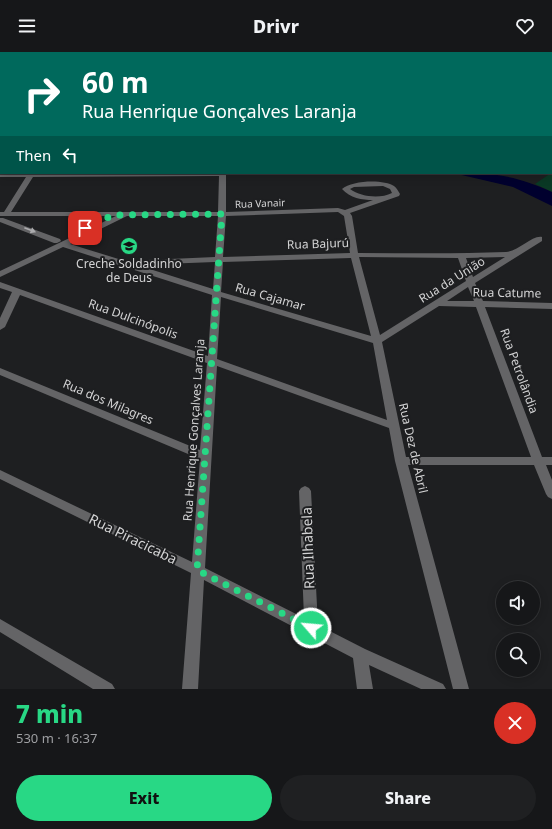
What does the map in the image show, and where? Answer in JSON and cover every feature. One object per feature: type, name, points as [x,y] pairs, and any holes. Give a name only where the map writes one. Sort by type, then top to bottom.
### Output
[{"type":"street","points":[[3,217],[32,174]]},
{"type":"street","points":[[0,175],[223,174]]},
{"type":"street","name":"Rua Henrique Gonçalves Laranja","points":[[190,689],[222,214],[223,174]]},
{"type":"street","points":[[345,212],[393,197],[396,194],[396,191],[384,184],[357,184],[348,187],[346,189],[355,196],[387,198]]},
{"type":"street","name":"Rua Vanair","points":[[3,217],[222,214],[338,210],[345,212]]},
{"type":"street","name":"Rua Dez de Abril","points":[[345,212],[348,216],[354,255],[377,341],[401,462],[462,689]]},
{"type":"street","points":[[0,274],[113,215]]},
{"type":"street","points":[[0,267],[126,215]]},
{"type":"street","name":"Rua Cajamar","points":[[3,217],[61,243],[120,263],[377,341]]},
{"type":"street","name":"Rua da União","points":[[377,341],[540,239]]},
{"type":"street","name":"Rua Bajurú","points":[[120,263],[354,255],[461,256],[518,254]]},
{"type":"street","name":"Rua Petrolândia","points":[[461,256],[481,305],[538,462],[552,494]]},
{"type":"street","name":"Rua Dulcinópolis","points":[[0,285],[394,426]]},
{"type":"street","points":[[0,327],[17,292]]},
{"type":"street","name":"Rua Catume","points":[[438,303],[552,306]]},
{"type":"street","name":"Rua dos Milagres","points":[[0,371],[205,457]]},
{"type":"street","points":[[401,462],[552,461]]},
{"type":"street","name":"Rua Piracicaba","points":[[0,474],[145,546],[197,570],[360,654],[438,689]]},
{"type":"street","name":"Rua Ilhabela","points":[[305,491],[311,628]]},
{"type":"street","points":[[0,626],[107,689]]},
{"type":"street","points":[[360,654],[365,689]]},
{"type":"green space","points":[[550,174],[552,174],[552,192],[535,184]]},
{"type":"water","points":[[457,174],[504,176],[539,186],[552,192],[552,206],[513,187]]},
{"type":"place","name":"Creche Soldadinho de Deus","points":[[129,246]]},
{"type":"route","points":[[85,228],[113,215],[222,214],[197,570],[311,628]]}]
